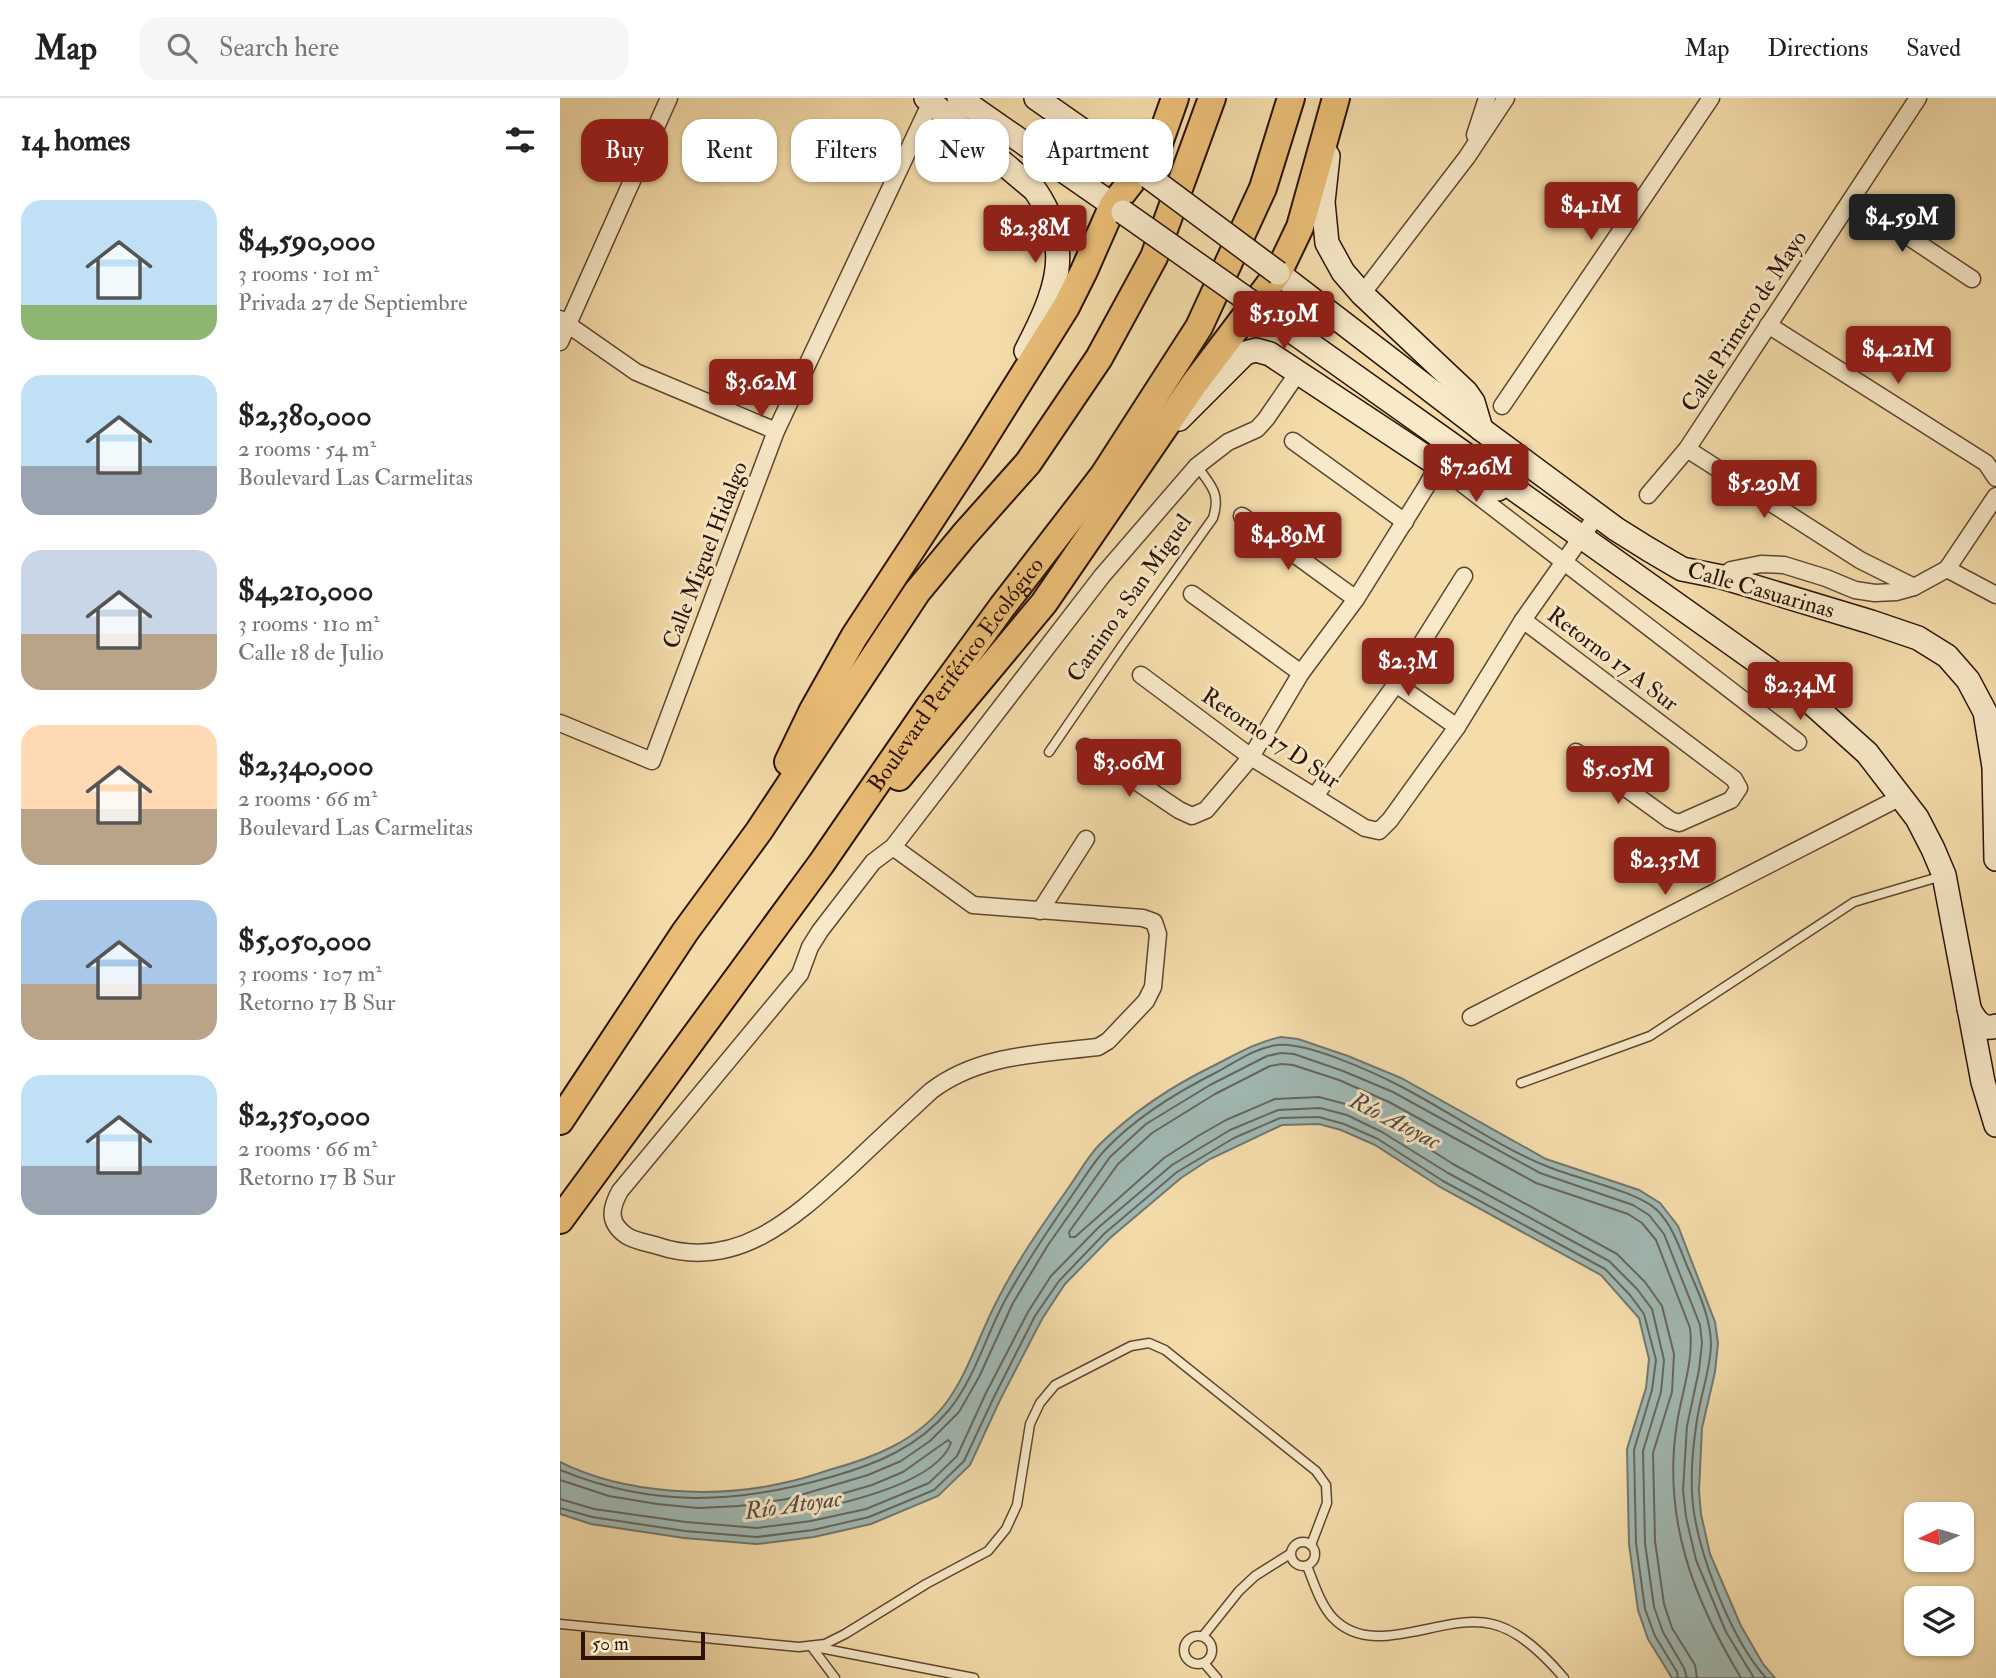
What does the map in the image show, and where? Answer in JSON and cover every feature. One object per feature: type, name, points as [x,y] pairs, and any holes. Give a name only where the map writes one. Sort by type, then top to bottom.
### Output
[{"type":"highway","points":[[1168,119],[1175,98]]},
{"type":"highway","points":[[560,1121],[685,932],[759,831],[917,592],[1028,463],[1099,358],[1154,257],[1212,98]]},
{"type":"highway","name":"Boulevard Periférico Ecológico","points":[[560,1219],[821,864],[929,707],[1002,607],[1103,476],[1199,327],[1263,188],[1291,98]]},
{"type":"highway","points":[[821,864],[874,807],[1044,603],[1194,384],[1278,273],[1300,227],[1334,103]]},
{"type":"highway","points":[[759,831],[797,742],[854,636],[974,454],[1066,307],[1118,209],[1139,182]]},
{"type":"main road","points":[[960,98],[1338,362],[1530,502],[1797,690],[1867,753],[1917,818],[1944,875],[1983,1082],[1996,1125]]},
{"type":"main road","name":"Calle Casuarinas","points":[[1036,98],[1066,119]]},
{"type":"main road","points":[[929,100],[1035,190],[1051,216],[1058,243],[1052,290],[1041,322],[974,454]]},
{"type":"main road","points":[[1334,103],[1323,202],[1327,243],[1343,272],[1362,294],[1466,392],[1473,402],[1481,429]]},
{"type":"main road","name":"Calle Casuarinas","points":[[1156,182],[1597,515],[1682,569],[1722,577],[1871,622],[1918,638],[1947,656],[1968,680],[1985,712],[1994,757],[1996,859]]},
{"type":"main road","points":[[1157,441],[1245,354],[1256,350],[1270,354],[1438,465],[1530,502]]},
{"type":"main road","points":[[1968,1006],[1978,1023],[1985,1028],[1996,1026]]},
{"type":"street","points":[[560,342],[563,321],[669,98]]},
{"type":"street","points":[[1467,157],[1487,98]]},
{"type":"street","points":[[1362,294],[1467,157],[1506,98]]},
{"type":"street","points":[[1502,407],[1711,98]]},
{"type":"street","name":"Calle Primero de Mayo","points":[[1648,495],[1686,449],[1918,98]]},
{"type":"street","name":"Calle Miguel Hidalgo","points":[[560,723],[652,761],[776,431],[929,100]]},
{"type":"street","points":[[1852,199],[1972,279]]},
{"type":"street","points":[[563,321],[636,372],[776,431]]},
{"type":"street","points":[[1768,325],[1986,463],[1996,478]]},
{"type":"street","points":[[892,847],[973,905],[1143,918],[1154,922],[1158,934],[1153,987],[1146,1000],[1108,1041],[1098,1047],[995,1060],[949,1077],[800,1213],[763,1235],[722,1251],[695,1253],[671,1251],[628,1237],[614,1223],[612,1206],[620,1191],[800,974],[810,947],[820,931],[873,862],[892,847],[1102,576],[1197,466],[1228,442],[1257,429],[1297,373]]},
{"type":"street","points":[[1293,441],[1405,522]]},
{"type":"street","points":[[1686,449],[1860,560],[1914,587]]},
{"type":"street","points":[[1085,747],[1179,810],[1192,816],[1206,810],[1251,757],[1301,673],[1356,599],[1438,465],[1798,742]]},
{"type":"street","points":[[1722,577],[1731,570],[1761,564],[1784,565],[1865,591],[1896,592],[1914,587],[1947,569],[1996,496]]},
{"type":"street","points":[[1396,684],[1457,727],[1523,620],[1597,515]]},
{"type":"street","points":[[1242,516],[1356,599]]},
{"type":"street","points":[[1947,569],[1996,595]]},
{"type":"street","points":[[1315,796],[1396,684],[1464,576]]},
{"type":"street","points":[[1192,594],[1301,673]]},
{"type":"street","name":"Retorno 17 A Sur","points":[[1523,620],[1734,779],[1739,788],[1731,800],[1679,823],[1670,820],[1576,752]]},
{"type":"street","name":"Retorno 17 D Sur","points":[[1141,675],[1251,757],[1365,828],[1379,831],[1390,820],[1457,727]]},
{"type":"street","points":[[1471,1017],[1901,797]]},
{"type":"street","points":[[1040,911],[1086,839]]},
{"type":"lane","name":"Camino a San Miguel","points":[[1049,752],[1213,517],[1218,503],[1216,494],[1197,466]]},
{"type":"lane","points":[[1521,1083],[1650,1036],[1854,902],[1944,875]]},
{"type":"lane","points":[[560,1624],[799,1647],[825,1644],[988,1551],[1006,1529],[1017,1505],[1030,1424],[1040,1403],[1055,1385],[1131,1346],[1149,1343],[1165,1350],[1316,1471],[1326,1485],[1327,1503],[1311,1545]]},
{"type":"lane","points":[[1203,1636],[1239,1591],[1255,1576],[1290,1554],[1294,1545],[1302,1541],[1311,1545],[1315,1552],[1313,1560],[1307,1566],[1299,1566],[1293,1562],[1290,1554]]},
{"type":"lane","points":[[1307,1566],[1325,1608],[1348,1630],[1382,1637],[1456,1622],[1493,1624],[1512,1632],[1553,1665],[1564,1678]]},
{"type":"lane","points":[[1198,1635],[1211,1644],[1212,1656],[1204,1663],[1188,1660],[1183,1650],[1188,1640],[1198,1635]]},
{"type":"lane","points":[[811,1646],[835,1678]]},
{"type":"lane","points":[[811,1646],[974,1678]]},
{"type":"lane","points":[[1204,1663],[1217,1678]]},
{"type":"water","name":"Río Atoyac","points":[[1281,1037],[1298,1039],[1348,1056],[1401,1078],[1546,1159],[1639,1190],[1660,1203],[1678,1226],[1715,1322],[1718,1343],[1715,1372],[1702,1428],[1699,1491],[1701,1514],[1710,1554],[1741,1626],[1763,1664],[1775,1678],[1672,1678],[1648,1639],[1638,1610],[1629,1544],[1627,1449],[1646,1388],[1649,1359],[1639,1318],[1601,1275],[1440,1187],[1375,1145],[1341,1130],[1319,1124],[1282,1125],[1210,1159],[1181,1178],[1110,1238],[1065,1284],[1042,1319],[970,1465],[938,1496],[871,1524],[814,1537],[757,1544],[684,1538],[591,1524],[560,1514],[560,1462],[585,1473],[640,1487],[699,1492],[728,1491],[806,1477],[878,1454],[908,1438],[934,1416],[954,1391],[1014,1270],[1100,1144],[1139,1111],[1183,1082],[1246,1049]]}]
